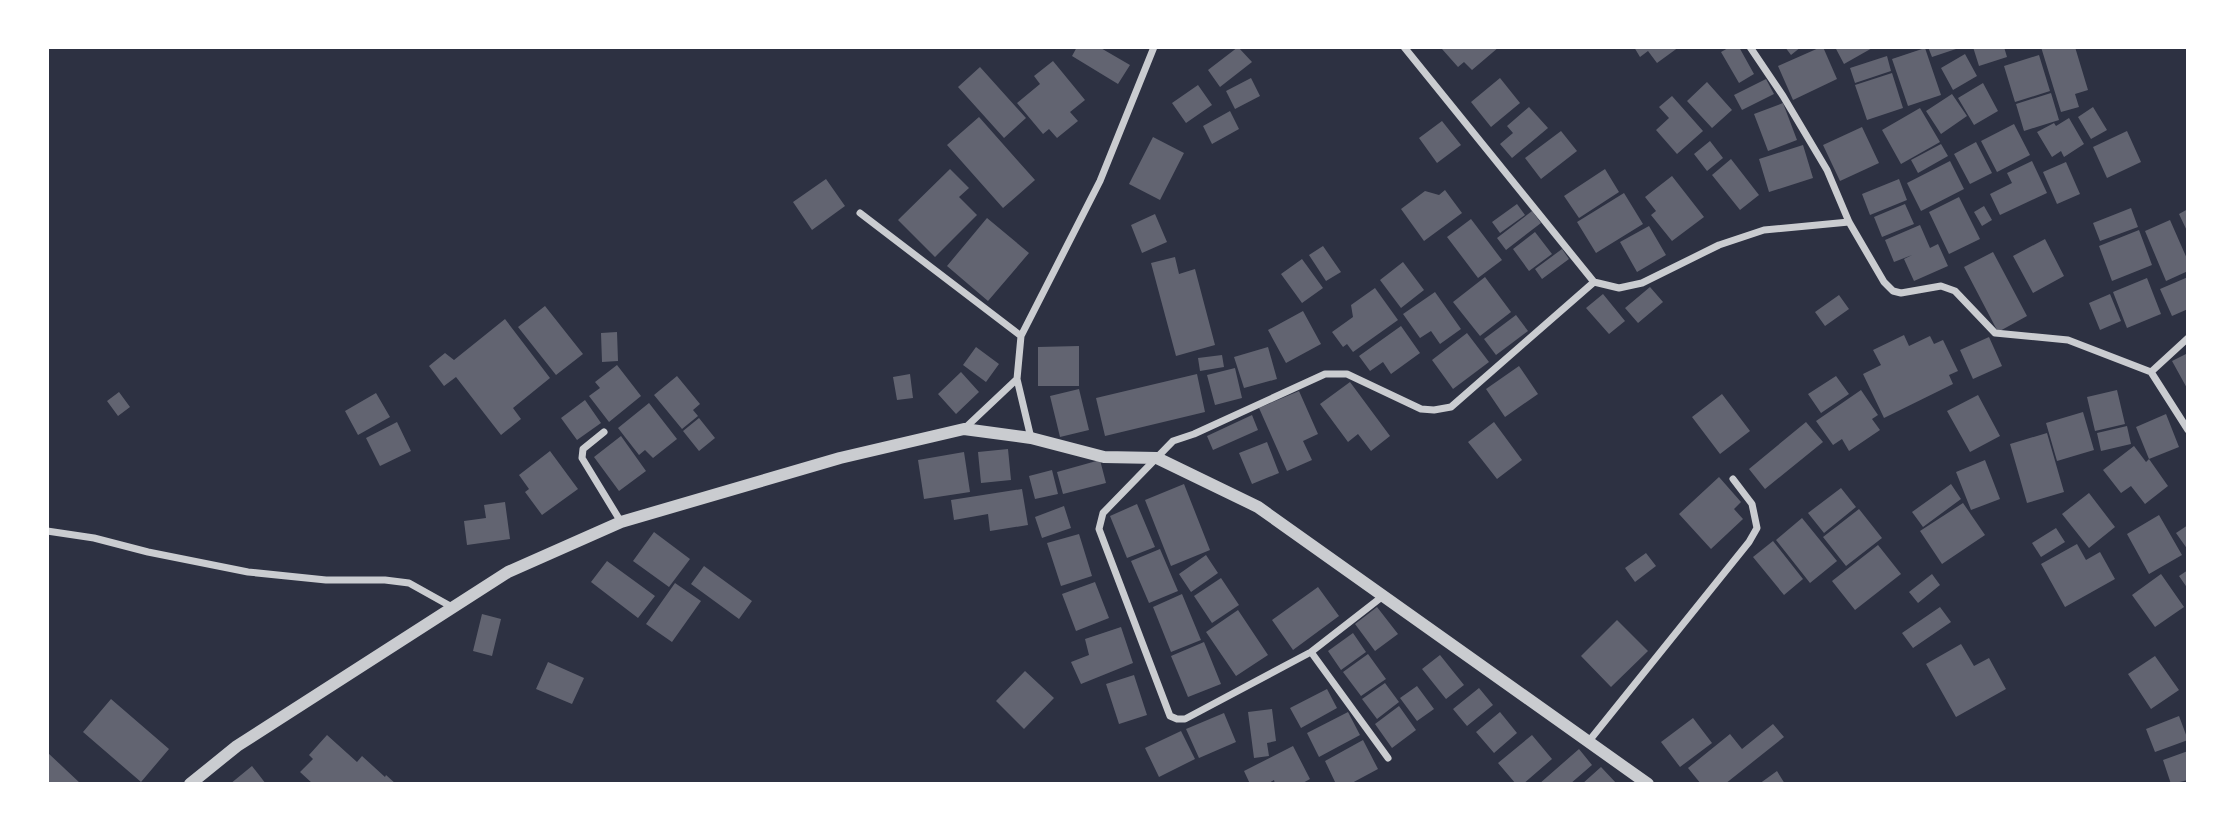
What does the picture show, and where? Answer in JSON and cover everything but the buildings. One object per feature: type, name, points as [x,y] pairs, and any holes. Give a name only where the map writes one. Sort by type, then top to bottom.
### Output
[{"type":"street","points":[[1031,438],[1017,379],[1021,336],[1100,181],[1154,47]]},
{"type":"street","points":[[1404,47],[1594,282],[1619,288],[1630,286],[1642,283],[1719,245],[1764,230],[1849,222]]},
{"type":"street","points":[[1750,47],[1827,170],[1849,222],[1876,271],[1892,291],[1901,293],[1945,287],[1955,290],[1995,333],[2068,340],[2151,372],[2188,430]]},
{"type":"street","points":[[860,213],[1021,336]]},
{"type":"street","points":[[1383,596],[1311,652],[1185,719],[1177,719],[1170,716],[1099,529],[1103,513],[1173,441],[1325,374],[1354,376],[1421,409],[1451,407],[1594,282]]},
{"type":"street","points":[[2151,372],[2188,338]]},
{"type":"street","points":[[964,429],[1017,379]]},
{"type":"street","points":[[190,784],[237,746],[508,572],[621,522],[840,458],[964,429],[1031,438],[1104,457],[1157,458],[1258,507],[1648,784]]},
{"type":"street","points":[[604,432],[583,449],[582,458],[621,522]]},
{"type":"street","points":[[1589,741],[1749,542],[1757,528],[1752,504],[1733,479]]},
{"type":"street","points":[[47,531],[94,538],[248,572],[326,580],[385,580],[409,583],[452,607]]},
{"type":"street","points":[[1311,652],[1388,758]]}]
